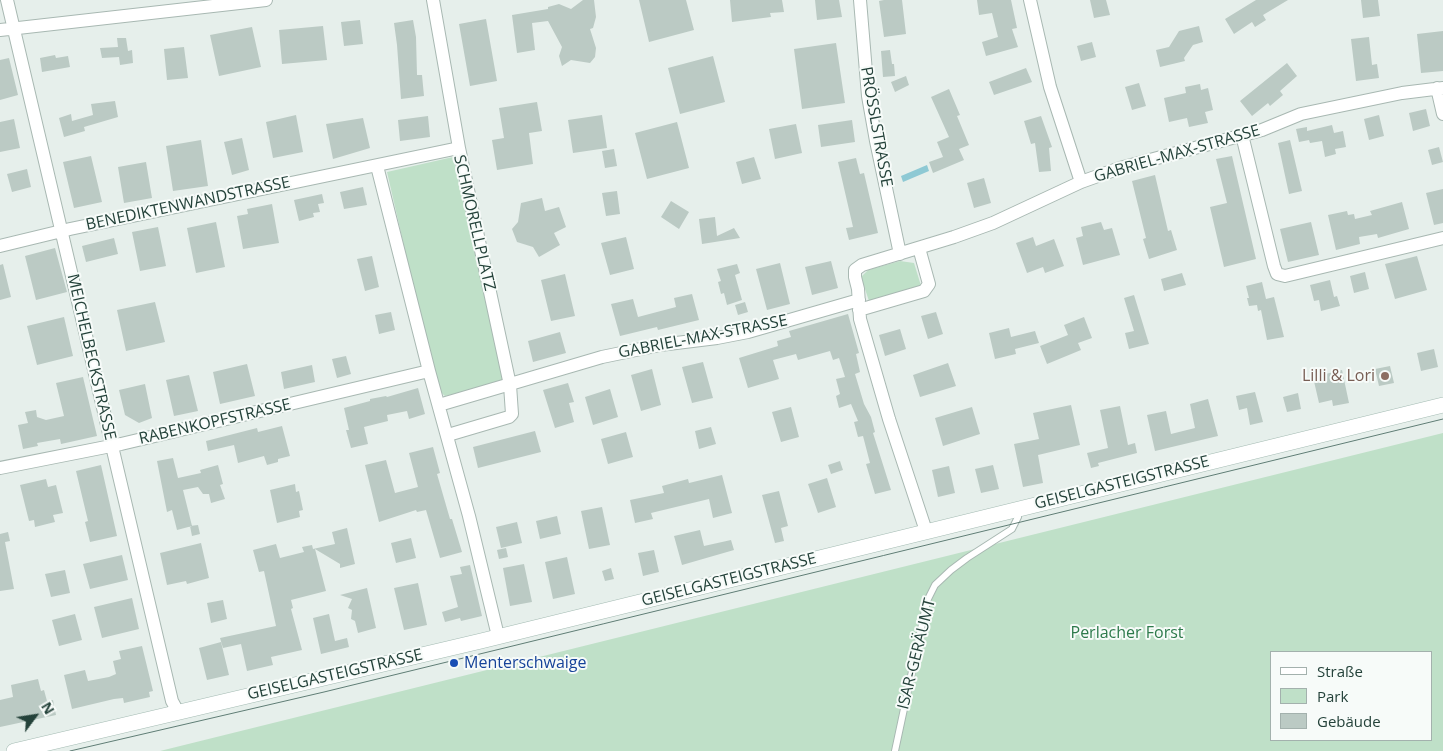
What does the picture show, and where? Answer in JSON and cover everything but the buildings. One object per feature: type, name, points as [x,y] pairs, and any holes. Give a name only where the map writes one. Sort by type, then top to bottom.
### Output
[{"type":"main road","name":"GEISELGASTEIGSTRASSE","points":[[14,751],[498,636],[1443,405]]},
{"type":"street","name":"MEICHELBECKSTRASSE","points":[[6,0],[172,701],[178,712]]},
{"type":"street","points":[[0,30],[185,4],[266,0]]},
{"type":"street","points":[[433,0],[459,148]]},
{"type":"street","name":"PRÖSSLSTRASSE","points":[[860,0],[868,96],[900,254]]},
{"type":"street","points":[[1030,0],[1050,87],[1081,182]]},
{"type":"street","points":[[1440,88],[1443,114]]},
{"type":"street","name":"GABRIEL-MAX-STRASSE","points":[[859,305],[855,270],[862,265],[993,223],[1081,182],[1155,158],[1262,130],[1301,114],[1402,93],[1440,88]]},
{"type":"street","points":[[1242,135],[1277,274],[1285,276],[1443,238]]},
{"type":"street","name":"SCHMORELLPLATZ","points":[[377,166],[459,148],[510,385],[513,409],[509,417],[448,435]]},
{"type":"street","points":[[377,166],[429,371],[448,435],[498,636]]},
{"type":"street","name":"BENEDIKTENWANDSTRASSE","points":[[0,246],[61,231],[377,166]]},
{"type":"street","name":"GABRIEL-MAX-STRASSE","points":[[510,385],[602,357],[660,345],[748,332],[859,305],[924,292],[929,284],[919,248]]},
{"type":"street","points":[[859,305],[860,319],[889,419],[926,531]]},
{"type":"street","name":"RABENKOPFSTRASSE","points":[[0,468],[112,446],[429,371]]},
{"type":"street","points":[[439,405],[510,385]]},
{"type":"lane","name":"ISAR-GERÄUMT","points":[[895,751],[928,599],[936,585],[951,570],[1012,529],[1018,516],[1017,509]]},
{"type":"green space","points":[[453,157],[504,382],[445,396],[437,389],[387,172]]},
{"type":"green space","points":[[900,261],[914,263],[922,289],[870,304],[861,277],[868,270]]},
{"type":"green space","name":"Perlacher Forst","points":[[1443,433],[1443,751],[160,751]]},
{"type":"water","points":[[927,165],[929,171],[903,182],[901,176]]},
{"type":"tram line","points":[[70,751],[324,692],[1443,419]]},
{"type":"place","name":"Lilli & Lori","points":[[1385,376]]},
{"type":"place","name":"Menterschwaige","points":[[454,663]]}]
